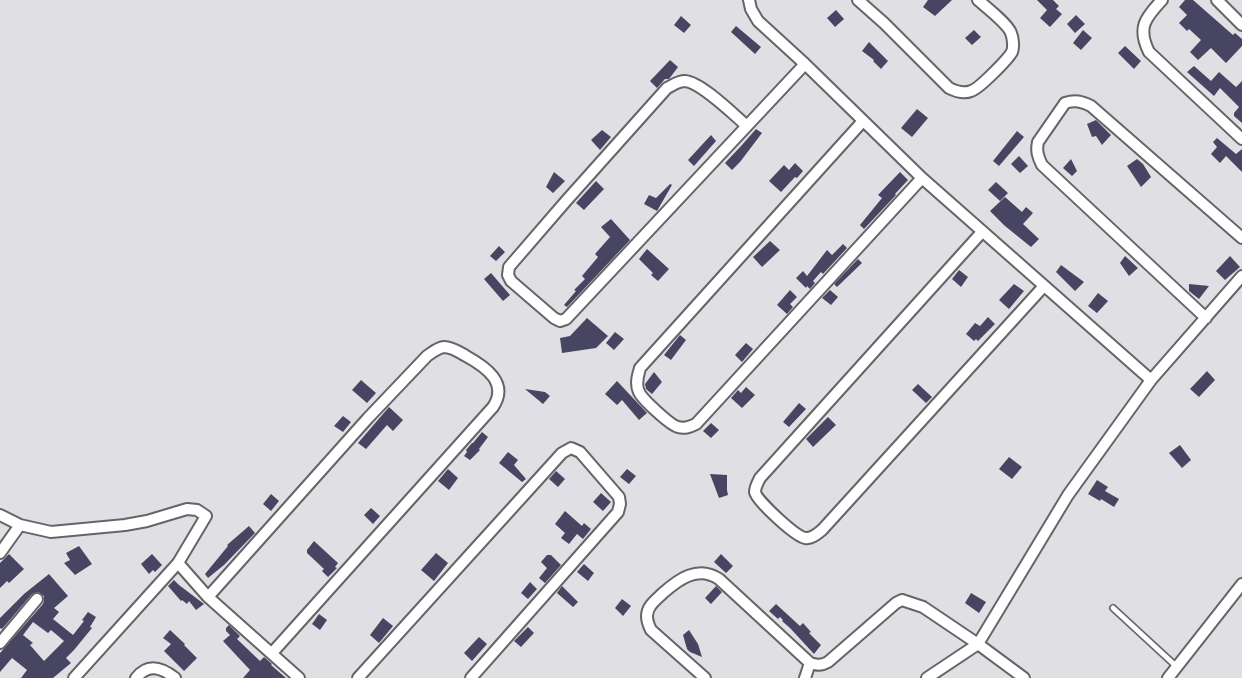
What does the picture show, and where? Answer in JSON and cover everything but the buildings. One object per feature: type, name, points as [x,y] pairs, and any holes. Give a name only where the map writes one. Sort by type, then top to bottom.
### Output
[{"type":"street","points":[[749,0],[758,21],[922,178],[1151,380]]},
{"type":"street","points":[[858,0],[948,88],[960,92],[971,92],[980,87],[1012,52],[1011,32],[978,0]]},
{"type":"street","points":[[1162,0],[1146,19],[1143,27],[1143,37],[1149,52],[1242,139]]},
{"type":"street","points":[[1217,0],[1242,25]]},
{"type":"street","points":[[747,126],[695,84],[686,81],[677,82],[667,88],[509,267],[509,278],[557,321],[564,320],[747,126],[805,64]]},
{"type":"street","points":[[1206,318],[1042,165],[1038,158],[1038,142],[1065,103],[1073,100],[1091,106],[1242,238]]},
{"type":"street","points":[[864,121],[640,368],[637,376],[639,392],[655,409],[679,428],[696,424],[922,178]]},
{"type":"street","points":[[982,232],[760,478],[755,491],[758,498],[798,536],[811,537],[822,530],[1044,286]]},
{"type":"street","points":[[927,678],[978,644],[1068,495],[1151,380],[1242,276]]},
{"type":"street","points":[[208,597],[368,418],[427,356],[436,349],[453,348],[488,371],[497,382],[498,388],[493,407],[272,653]]},
{"type":"street","points":[[358,678],[562,453],[571,448],[575,449],[619,497],[618,512],[471,678]]},
{"type":"street","points":[[0,515],[20,525],[51,532],[125,525],[187,509],[197,510],[206,516],[178,563],[74,678]]},
{"type":"street","points":[[0,553],[20,525]]},
{"type":"street","points":[[178,563],[208,597],[299,678]]},
{"type":"street","points":[[705,678],[651,630],[647,615],[650,605],[677,582],[684,577],[703,573],[711,574],[719,579],[810,663],[822,665],[828,662],[902,600],[923,607],[1024,678]]},
{"type":"street","points":[[1168,678],[1242,584]]},
{"type":"street","points":[[0,643],[37,598]]},
{"type":"street","points":[[805,678],[810,663]]},
{"type":"street","points":[[136,678],[147,668],[163,670],[175,678]]},
{"type":"lane","points":[[1113,608],[1177,667]]}]
